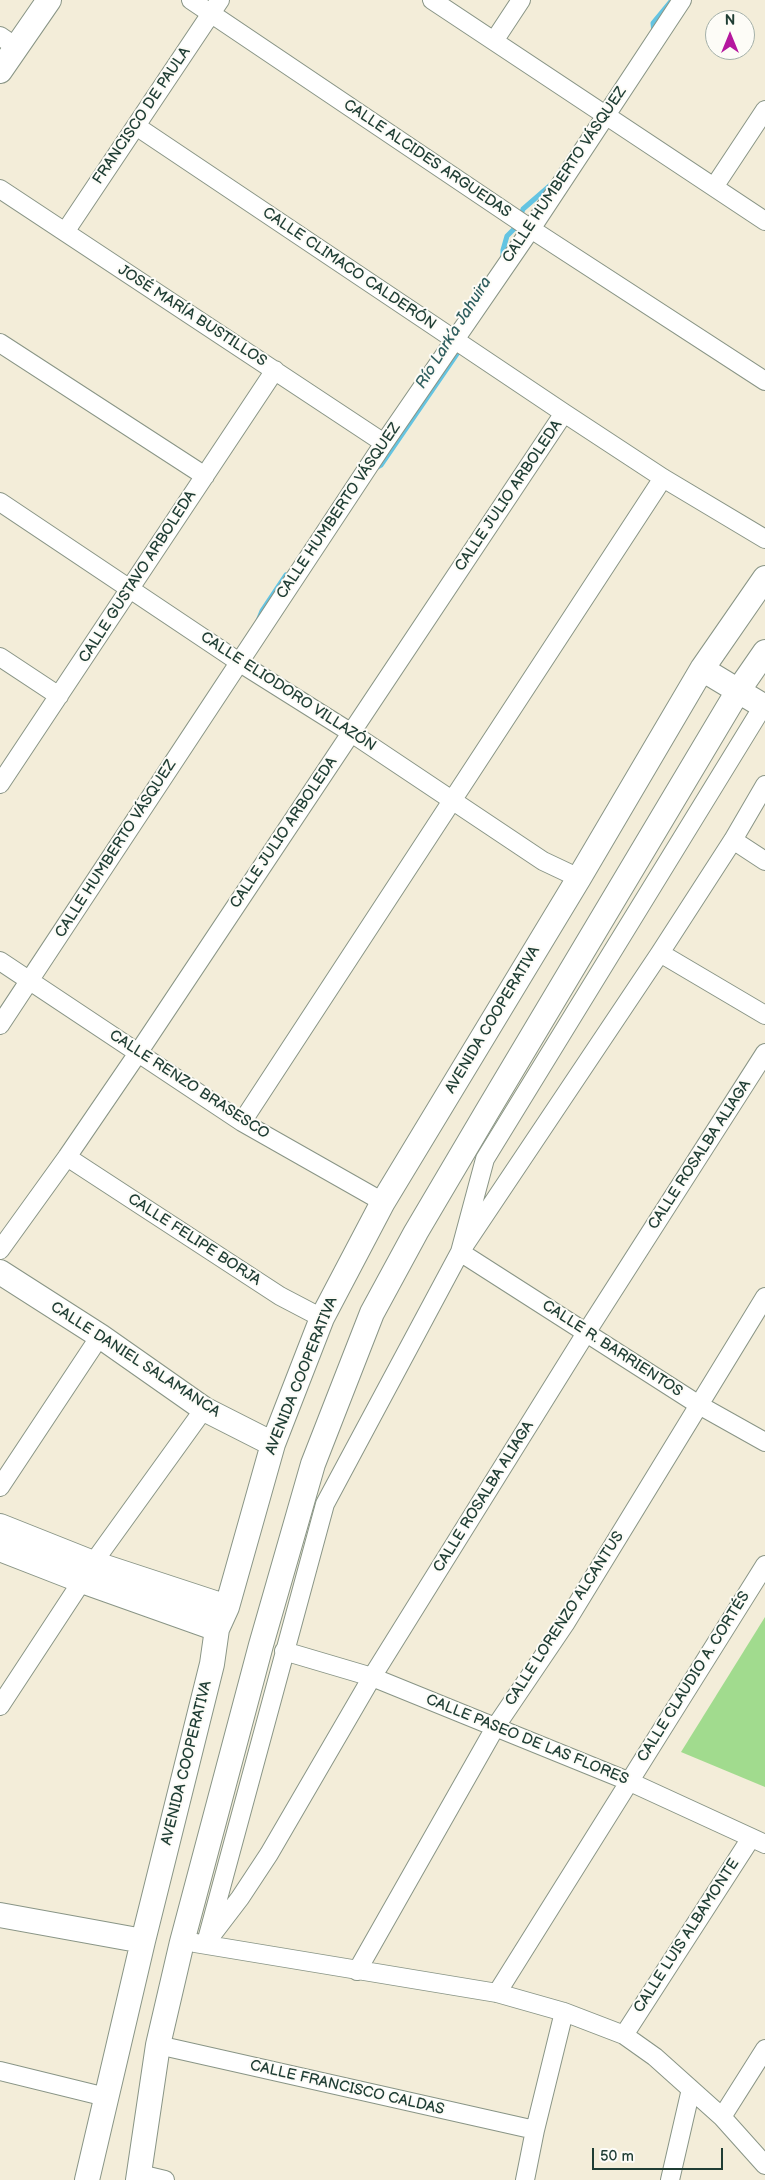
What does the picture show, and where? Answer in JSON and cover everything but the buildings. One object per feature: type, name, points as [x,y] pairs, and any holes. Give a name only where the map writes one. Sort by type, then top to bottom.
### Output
[{"type":"street","points":[[0,71],[8,41],[49,0]]},
{"type":"street","name":"CALLE ALCIDES ARGUEDAS","points":[[191,0],[215,7],[530,229],[765,381]]},
{"type":"street","points":[[432,0],[765,221]]},
{"type":"street","points":[[494,41],[521,0]]},
{"type":"street","name":"CALLE HUMBERTO VÁSQUEZ","points":[[0,1025],[384,443],[530,229],[682,0]]},
{"type":"street","name":"FRANCISCO DE PAULA","points":[[65,232],[215,7]]},
{"type":"street","points":[[714,187],[765,110]]},
{"type":"street","name":"CALLE CLIMACO CALDERÓN","points":[[136,126],[564,413],[663,478],[765,539]]},
{"type":"street","name":"JOSÉ MARÍA BUSTILLOS","points":[[0,189],[384,443]]},
{"type":"street","points":[[0,343],[205,476]]},
{"type":"street","name":"CALLE GUSTAVO ARBOLEDA","points":[[0,784],[274,370]]},
{"type":"street","name":"CALLE JULIO ARBOLEDA","points":[[0,1250],[67,1157],[138,1053],[564,413]]},
{"type":"street","points":[[242,1122],[663,478]]},
{"type":"street","name":"CALLE ELIODORO VILLAZÓN","points":[[0,502],[547,864],[579,878]]},
{"type":"street","name":"AVENIDA COOPERATIVA","points":[[88,2180],[143,1941],[212,1664],[217,1629],[227,1607],[273,1444],[322,1318],[383,1202],[579,878],[702,669],[765,578]]},
{"type":"street","points":[[166,2180],[139,2177],[158,2045],[182,1942],[261,1645],[313,1464],[372,1313],[416,1232],[738,691],[765,652]]},
{"type":"street","points":[[0,657],[59,696]]},
{"type":"street","points":[[460,1252],[485,1159],[764,705],[702,669]]},
{"type":"street","points":[[206,1943],[325,1504],[460,1252],[660,953],[733,840],[765,785]]},
{"type":"street","points":[[733,840],[765,860]]},
{"type":"street","points":[[660,953],[765,1015]]},
{"type":"street","name":"CALLE RENZO BRASESCO","points":[[0,961],[242,1122],[383,1202]]},
{"type":"street","name":"CALLE ROSALBA ALIAGA","points":[[206,1943],[240,1898],[269,1854],[372,1677],[586,1333],[765,1053]]},
{"type":"street","name":"CALLE FELIPE BORJA","points":[[67,1157],[280,1296],[322,1318]]},
{"type":"street","name":"CALLE R. BARRIENTOS","points":[[460,1252],[699,1405],[765,1442]]},
{"type":"street","name":"CALLE DANIEL SALAMANCA","points":[[0,1272],[100,1336],[204,1409],[273,1444]]},
{"type":"street","name":"CALLE LORENZO ALCANTUS","points":[[357,1971],[496,1726],[565,1624],[765,1297]]},
{"type":"street","points":[[0,1487],[100,1336]]},
{"type":"street","points":[[0,1706],[87,1572],[204,1409]]},
{"type":"street","points":[[0,1526],[87,1572],[217,1629]]},
{"type":"street","points":[[0,1549],[227,1607]]},
{"type":"street","name":"CALLE CLAUDIO A. CORTÉS","points":[[497,1993],[765,1565]]},
{"type":"street","name":"CALLE PASEO DE LAS FLORES","points":[[284,1651],[372,1677],[496,1726],[628,1781],[758,1841]]},
{"type":"street","name":"CALLE LUIS ALBAMONTE","points":[[624,2035],[758,1841]]},
{"type":"street","points":[[0,1915],[143,1941]]},
{"type":"street","points":[[182,1942],[206,1943],[357,1971],[497,1993],[564,2012],[624,2035],[655,2057],[722,2117],[765,2165]]},
{"type":"street","points":[[526,2180],[535,2130],[564,2012]]},
{"type":"street","name":"CALLE FRANCISCO CALDAS","points":[[158,2045],[535,2130]]},
{"type":"street","points":[[722,2117],[765,2049]]},
{"type":"street","points":[[0,2071],[106,2097]]},
{"type":"street","points":[[670,2180],[691,2090]]},
{"type":"green space","points":[[765,1617],[765,1787],[681,1752]]},
{"type":"waterway","name":"Río Lark’a Jahuira","points":[[654,33],[653,23],[672,0]]},
{"type":"waterway","name":"Río Lark’a Jahuira","points":[[503,260],[503,250],[507,236],[517,226],[523,209],[553,183]]},
{"type":"waterway","name":"Río Lark’a Jahuira","points":[[374,469],[381,465],[461,348]]},
{"type":"waterway","name":"Río Lark’a Jahuira","points":[[258,621],[262,611],[286,575]]}]
